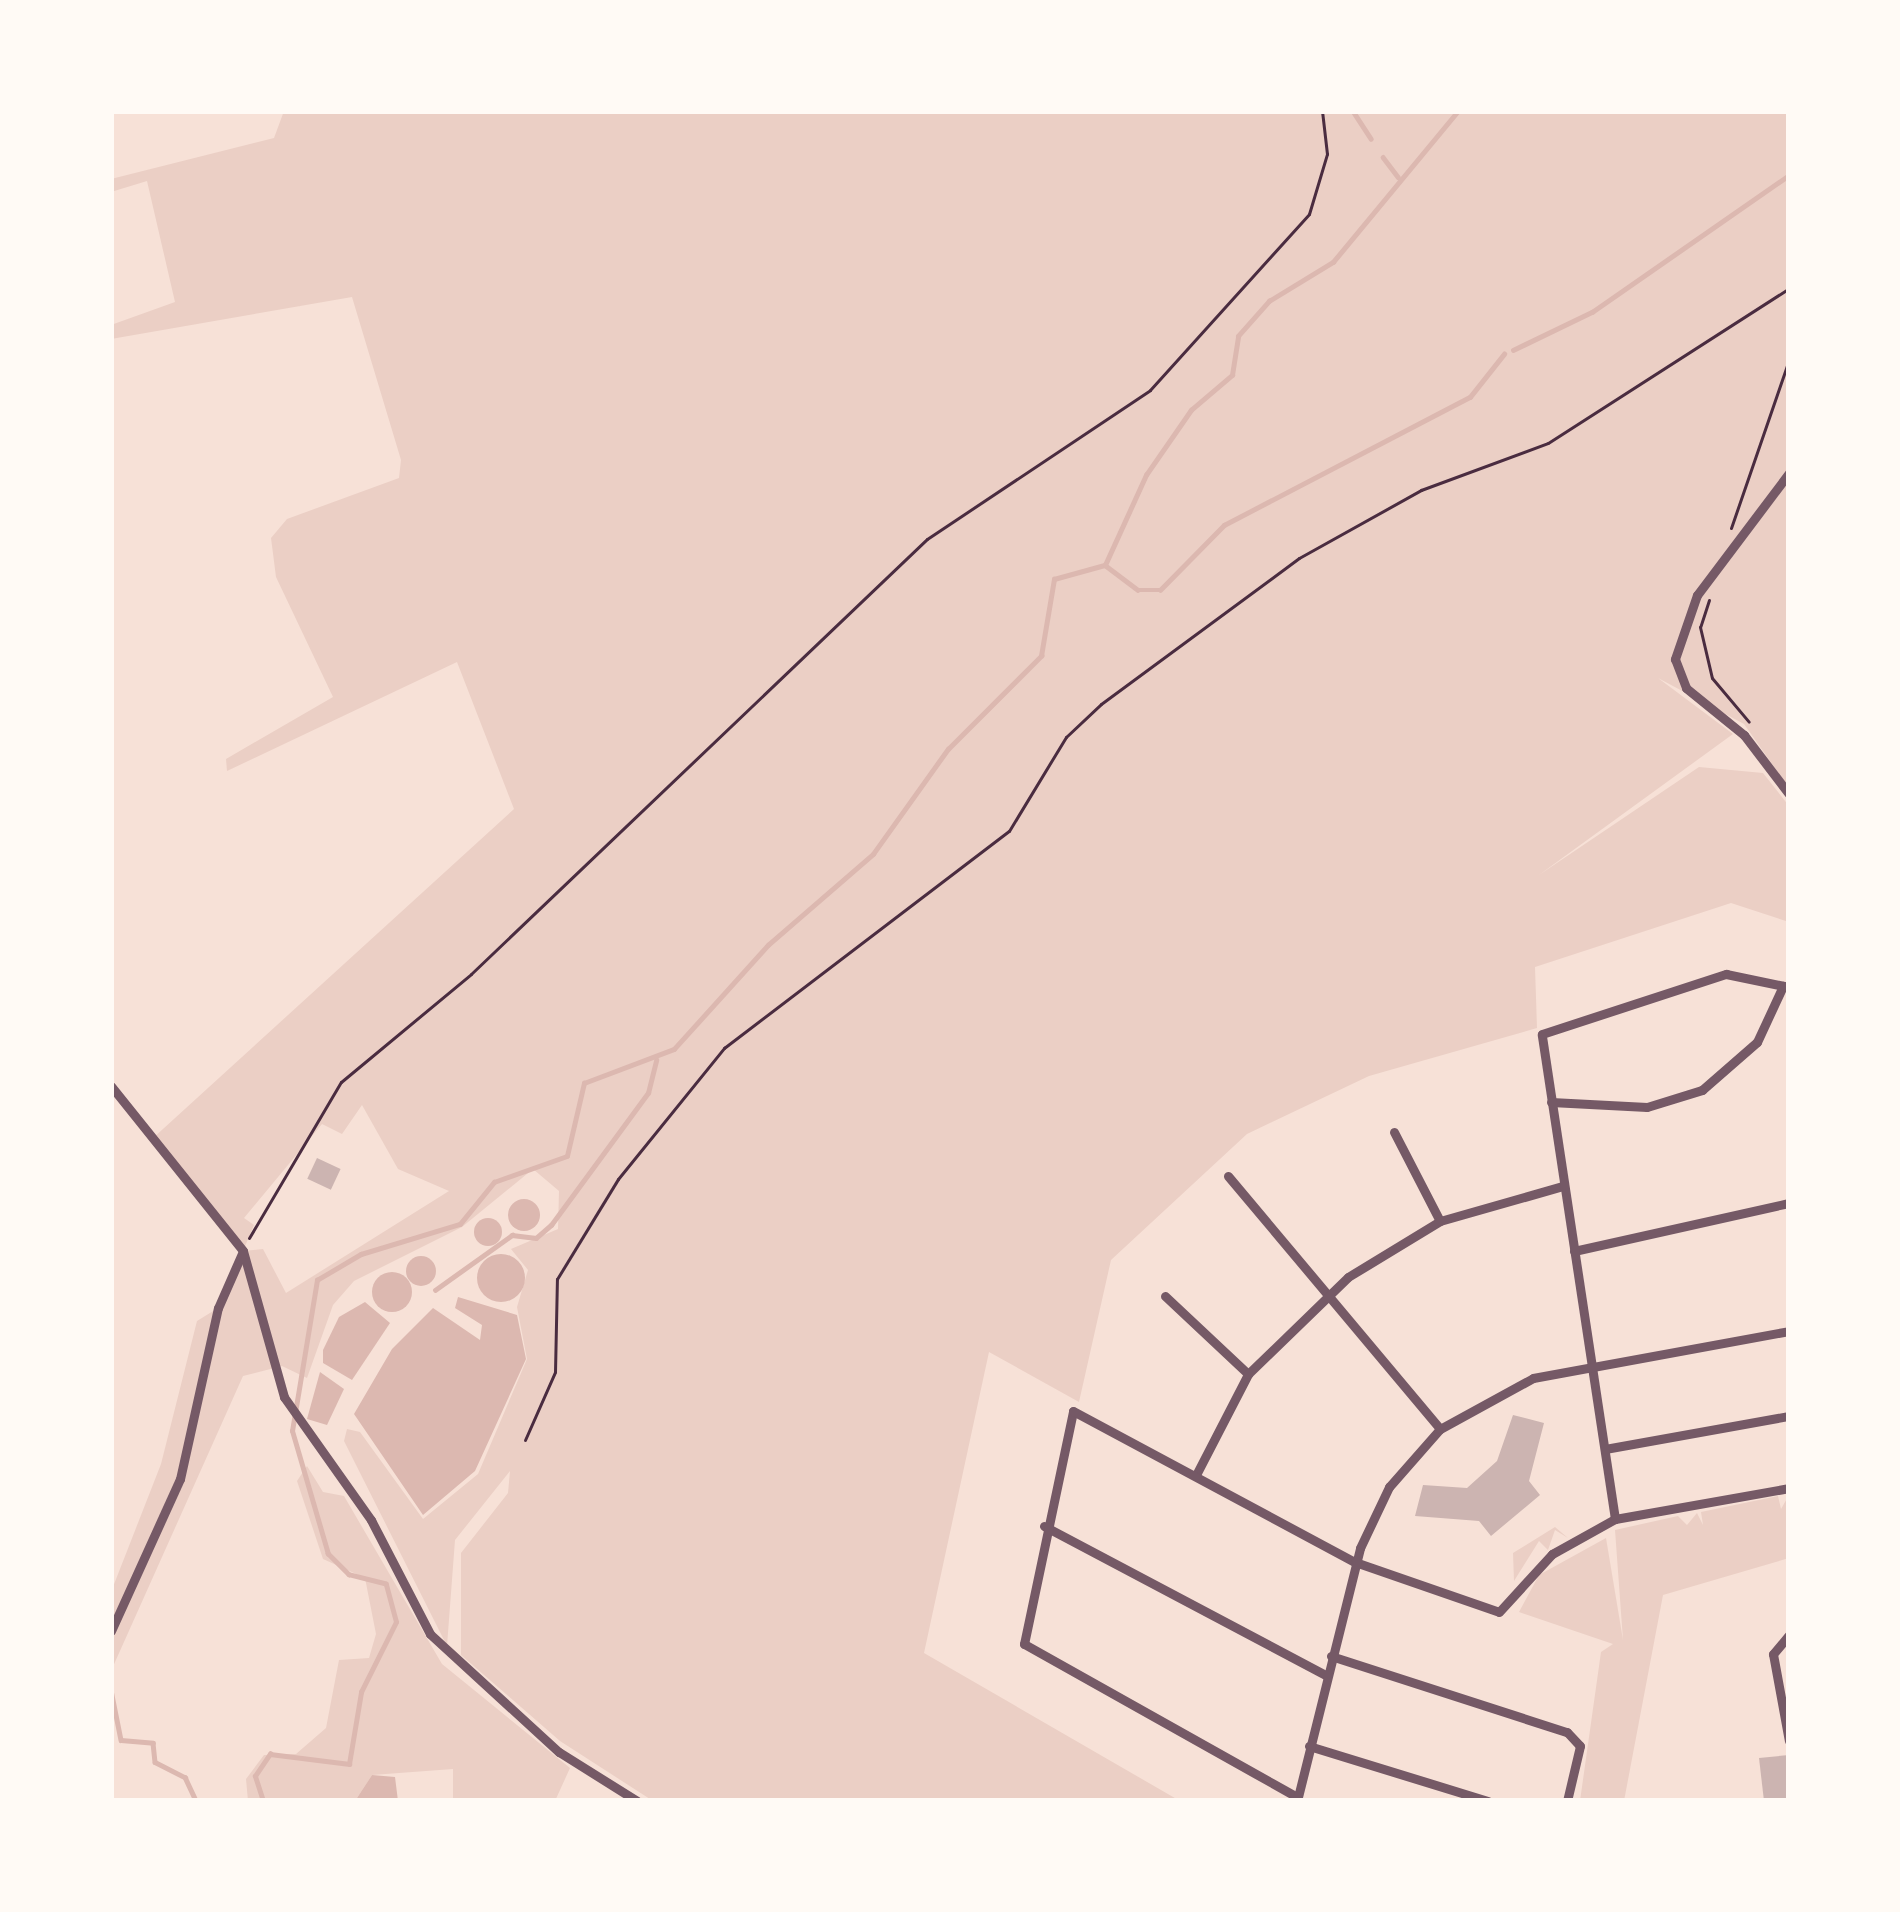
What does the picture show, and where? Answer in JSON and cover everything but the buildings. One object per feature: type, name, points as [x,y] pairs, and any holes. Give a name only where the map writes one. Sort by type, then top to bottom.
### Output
[{"type":"street","points":[[1789,473],[1680,627],[1678,672],[1789,794]]},
{"type":"street","points":[[1551,1102],[1647,1107],[1702,1090],[1757,1042],[1786,987],[1726,974],[1544,1029],[1551,1102],[1563,1186],[1615,1519]]},
{"type":"street","points":[[111,1086],[243,1251],[284,1397],[371,1520],[430,1634],[559,1752],[637,1801]]},
{"type":"street","points":[[1394,1132],[1440,1221]]},
{"type":"street","points":[[1228,1176],[1441,1429]]},
{"type":"street","points":[[1197,1473],[1248,1375],[1328,1293],[1440,1221],[1563,1186]]},
{"type":"street","points":[[1574,1251],[1789,1203]]},
{"type":"street","points":[[111,1631],[179,1479],[243,1251]]},
{"type":"street","points":[[1165,1296],[1248,1375]]},
{"type":"street","points":[[1789,1331],[1519,1382],[1441,1429],[1389,1487],[1355,1562],[1297,1799],[1024,1644],[1065,1418],[1084,1411],[1355,1562],[1504,1612],[1552,1554],[1615,1519],[1789,1488]]},
{"type":"street","points":[[1605,1449],[1789,1416]]},
{"type":"street","points":[[1044,1526],[1326,1675]]},
{"type":"street","points":[[1789,1635],[1773,1654],[1789,1741]]},
{"type":"street","points":[[1331,1656],[1568,1732],[1580,1746],[1567,1801]]},
{"type":"street","points":[[1309,1745],[1488,1801]]},
{"type":"path","points":[[243,1251],[341,1082],[472,974],[927,539],[1150,390],[1309,214],[1324,178],[1322,111]]},
{"type":"path","points":[[525,1440],[555,1372],[557,1280],[618,1178],[724,1048],[1009,831],[1066,737],[1101,704],[1299,558],[1421,490],[1548,442],[1789,288]]},
{"type":"path","points":[[1727,541],[1789,360]]},
{"type":"path","points":[[1721,564],[1700,627],[1712,678],[1751,719]]},
{"type":"shaded area","points":[[284,111],[1789,111],[1789,788],[1744,724],[1658,678],[1733,734],[1539,875],[1699,767],[1763,773],[1789,806],[1789,922],[1731,903],[1535,967],[1537,1028],[1369,1076],[1247,1134],[1111,1260],[1079,1402],[989,1352],[924,1653],[1180,1801],[653,1801],[560,1741],[461,1655],[461,1553],[508,1493],[510,1471],[455,1540],[447,1646],[344,1441],[347,1429],[360,1432],[423,1519],[478,1474],[527,1359],[517,1307],[528,1270],[511,1249],[558,1229],[559,1191],[533,1169],[462,1227],[354,1281],[333,1305],[307,1378],[282,1366],[243,1376],[111,1671],[111,1592],[161,1464],[197,1321],[218,1308],[243,1251],[152,1139],[514,809],[457,662],[227,771],[226,759],[333,697],[276,577],[271,538],[287,519],[399,478],[401,460],[352,297],[111,339],[111,325],[175,302],[147,181],[111,192],[111,179],[274,138]],"holes":[[[362,1105],[398,1169],[449,1191],[286,1293],[263,1249],[243,1251],[254,1225],[244,1218],[322,1124],[342,1134]]]},
{"type":"shaded area","points":[[524,1199],[535,1204],[540,1215],[535,1226],[524,1231],[513,1226],[508,1215],[513,1204]]},
{"type":"shaded area","points":[[488,1218],[498,1222],[502,1232],[498,1242],[488,1246],[478,1242],[474,1232],[478,1222]]},
{"type":"shaded area","points":[[501,1254],[518,1261],[525,1278],[518,1295],[501,1302],[484,1295],[477,1278],[484,1261]]},
{"type":"shaded area","points":[[421,1256],[432,1260],[436,1271],[432,1282],[421,1286],[410,1282],[406,1271],[410,1260]]},
{"type":"shaded area","points":[[392,1272],[406,1278],[412,1292],[406,1306],[392,1312],[378,1306],[372,1292],[378,1278]]},
{"type":"shaded area","points":[[458,1297],[517,1315],[526,1359],[475,1471],[423,1515],[354,1414],[392,1349],[433,1308],[480,1340],[482,1325],[455,1308]]},
{"type":"shaded area","points":[[365,1302],[390,1323],[352,1380],[323,1363],[323,1350],[339,1317]]},
{"type":"shaded area","points":[[320,1372],[344,1389],[327,1425],[307,1419]]},
{"type":"shaded area","points":[[307,1466],[323,1492],[344,1496],[442,1664],[570,1768],[555,1801],[453,1801],[453,1769],[372,1775],[355,1801],[248,1801],[246,1779],[264,1755],[296,1754],[326,1728],[339,1660],[369,1658],[376,1634],[365,1578],[323,1559],[297,1481]]},
{"type":"shaded area","points":[[1789,1495],[1789,1558],[1663,1595],[1624,1801],[1580,1801],[1601,1652],[1613,1644],[1519,1612],[1539,1575],[1606,1538],[1623,1640],[1615,1530],[1678,1516],[1687,1525],[1697,1513],[1703,1525],[1701,1512],[1778,1496],[1781,1509]]},
{"type":"shaded area","points":[[1555,1527],[1568,1538],[1555,1530],[1548,1550],[1539,1541],[1514,1581],[1513,1553]]},
{"type":"shaded area","points":[[372,1775],[395,1777],[398,1801],[355,1801]]},
{"type":"waterway","points":[[1353,111],[1371,139]]},
{"type":"waterway","points":[[263,1801],[255,1776],[270,1754],[349,1764],[361,1692],[396,1622],[386,1584],[349,1575],[328,1554],[292,1431],[317,1280],[361,1254],[460,1224],[494,1182],[567,1156],[584,1083],[674,1049],[768,945],[873,854],[948,749],[1041,656],[1054,579],[1105,565],[1146,475],[1191,410],[1232,375],[1238,336],[1269,301],[1333,262],[1458,111]]},
{"type":"waterway","points":[[1383,157],[1398,177]]},
{"type":"waterway","points":[[1513,350],[1592,312],[1789,175]]},
{"type":"waterway","points":[[1105,565],[1138,590],[1160,590],[1224,525],[1470,397],[1504,354]]},
{"type":"waterway","points":[[435,1290],[512,1235],[536,1238],[551,1225],[648,1093],[656,1060]]},
{"type":"waterway","points":[[111,1690],[121,1740],[153,1743],[155,1762],[185,1777],[196,1801]]}]
